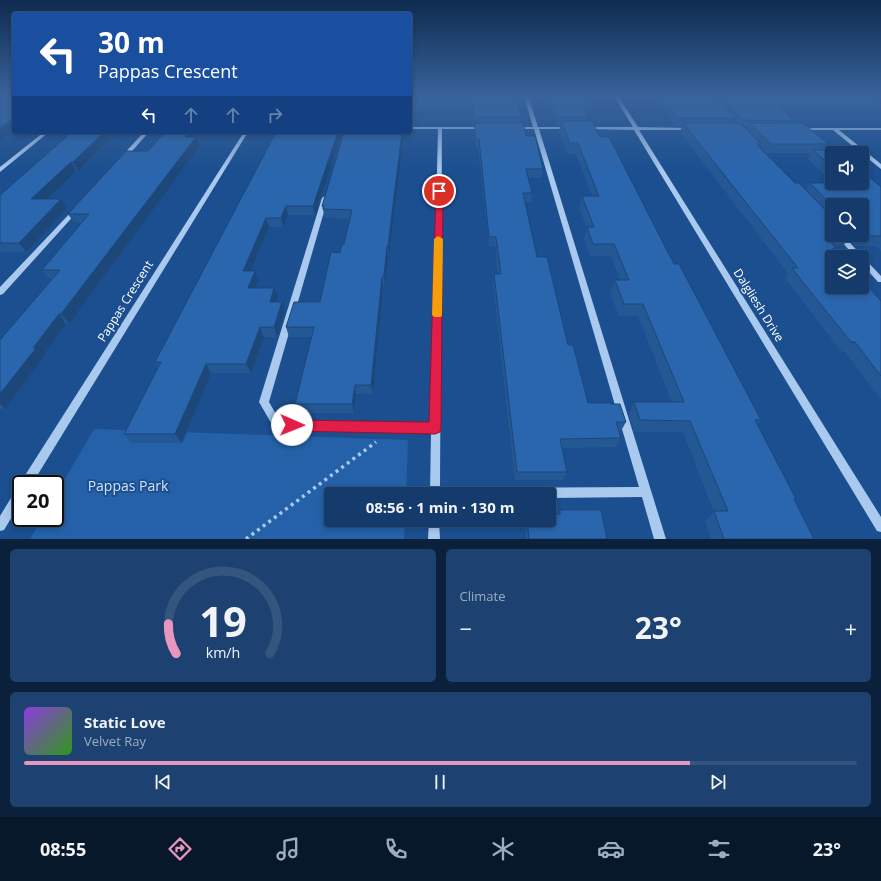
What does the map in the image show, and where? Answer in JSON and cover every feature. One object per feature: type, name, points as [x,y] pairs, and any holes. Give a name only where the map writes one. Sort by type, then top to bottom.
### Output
[{"type":"street","points":[[534,121],[660,539]]},
{"type":"street","name":"Dalgliesh Drive","points":[[631,121],[881,527]]},
{"type":"street","points":[[412,128],[492,128]]},
{"type":"street","points":[[435,487],[440,128]]},
{"type":"street","points":[[507,128],[574,128]]},
{"type":"street","points":[[582,128],[699,129]]},
{"type":"street","points":[[795,129],[881,129]]},
{"type":"street","points":[[834,129],[881,167]]},
{"type":"street","points":[[0,170],[45,134]]},
{"type":"street","points":[[121,161],[145,134]]},
{"type":"street","name":"Pappas Crescent","points":[[32,475],[245,134]]},
{"type":"street","points":[[327,192],[264,402],[277,425],[435,428]]},
{"type":"street","points":[[0,292],[79,206]]},
{"type":"street","points":[[845,242],[853,250]]},
{"type":"street","points":[[869,267],[881,280]]},
{"type":"street","points":[[556,493],[645,492]]},
{"type":"street","points":[[0,526],[12,507]]},
{"type":"street","points":[[434,527],[434,539]]},
{"type":"path","points":[[246,539],[383,437],[385,427]]},
{"type":"green space","name":"Pappas Park","points":[[94,429],[408,440],[406,487],[324,487],[324,527],[405,527],[404,539],[30,539],[37,527],[64,527],[64,481]]},
{"type":"building","points":[[0,121],[10,121],[0,128]]},
{"type":"building","points":[[561,121],[592,121],[600,137],[609,137],[674,264],[679,264],[761,420],[755,420],[796,499],[794,499],[814,539],[724,539],[714,511],[728,511],[690,421],[640,420],[634,402],[684,402],[643,304],[624,304],[615,280],[629,280],[614,244],[593,244],[587,227],[594,227],[582,196],[599,196],[579,146],[577,143],[570,143]]},
{"type":"building","points":[[474,123],[523,123],[526,136],[535,136],[543,169],[526,169],[532,193],[523,193],[537,257],[547,257],[568,345],[573,345],[588,403],[620,404],[626,422],[616,422],[621,438],[560,439],[567,472],[517,472],[494,274],[501,274],[496,237],[489,237],[479,139],[476,139]]},
{"type":"building","points":[[683,123],[740,123],[761,144],[757,144],[759,147],[795,183],[799,183],[825,210],[825,242],[830,242],[836,248],[833,248],[835,250],[825,250],[825,294],[869,294],[869,288],[881,301],[881,376],[855,342],[851,342],[792,268],[798,268]]},
{"type":"building","points":[[750,123],[803,123],[828,144],[771,144]]},
{"type":"building","points":[[70,134],[102,134],[31,199],[61,199],[19,243],[0,243],[0,195]]},
{"type":"building","points":[[163,134],[187,134],[185,137],[196,137],[61,314],[59,314],[33,348],[36,348],[0,394],[0,340],[60,270],[42,270],[89,214],[68,214],[126,151],[148,151]]},
{"type":"building","points":[[275,134],[337,134],[313,206],[286,206],[281,218],[266,218],[243,271],[255,271],[248,288],[274,288],[270,302],[282,302],[274,327],[260,327],[246,364],[206,364],[175,434],[124,434],[161,362],[155,362]]},
{"type":"building","points":[[343,134],[402,134],[384,276],[382,277],[371,385],[355,385],[352,404],[295,404],[314,327],[286,327],[294,302],[320,302],[331,252],[340,253],[342,244],[344,244],[352,210],[323,209],[324,206],[322,206]]},
{"type":"building","points":[[813,150],[825,150],[825,161]]},
{"type":"building","points":[[869,177],[881,187],[881,236],[869,236],[869,198],[825,198],[810,183],[825,183],[825,190],[869,190]]},
{"type":"building","points":[[560,510],[601,510],[607,539],[529,539],[528,527],[556,527],[556,514],[560,514]]},
{"type":"slow traffic","points":[[437,315],[438,239]]},
{"type":"route","points":[[292,425],[435,428],[439,191]]}]
